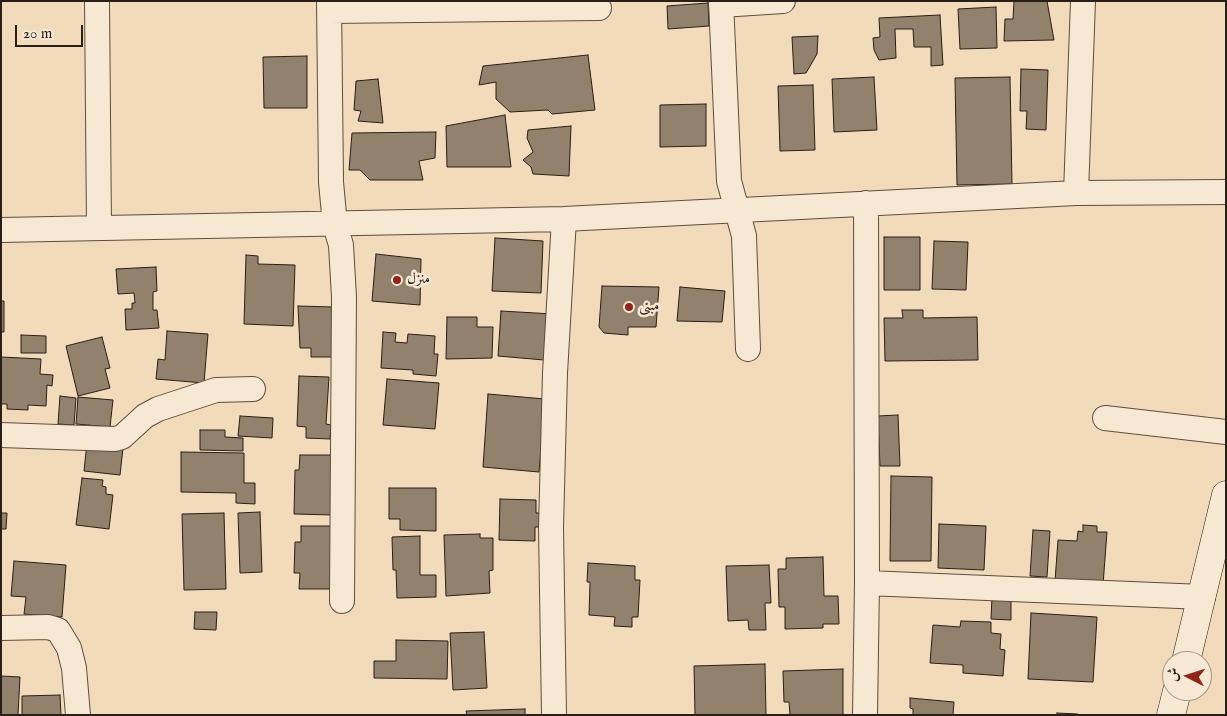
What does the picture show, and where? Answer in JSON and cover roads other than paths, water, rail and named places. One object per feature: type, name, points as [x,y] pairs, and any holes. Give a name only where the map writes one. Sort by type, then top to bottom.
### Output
[{"type":"street","points":[[97,1],[100,228]]},
{"type":"street","points":[[748,349],[744,236],[729,181],[721,3],[783,1]]},
{"type":"street","points":[[1076,193],[1083,1]]},
{"type":"street","points":[[342,601],[344,297],[341,245],[335,224],[331,182],[330,6],[599,8]]},
{"type":"street","points":[[1,230],[564,219],[1076,193],[1226,192]]},
{"type":"street","points":[[865,715],[867,583],[866,203]]},
{"type":"street","points":[[554,715],[551,528],[555,373],[564,219]]},
{"type":"street","points":[[1,435],[115,439],[128,433],[145,416],[158,409],[216,390],[253,389]]},
{"type":"street","points":[[1105,418],[1226,432]]},
{"type":"street","points":[[1189,651],[1203,598],[1226,495]]},
{"type":"street","points":[[867,583],[1203,598]]},
{"type":"street","points":[[1,628],[48,627],[58,630],[69,648],[74,668],[78,715]]},
{"type":"street","points":[[1171,715],[1175,701]]},
{"type":"place","name":"منزل","points":[[397,280]]},
{"type":"place","name":"مبنى","points":[[629,307]]}]
